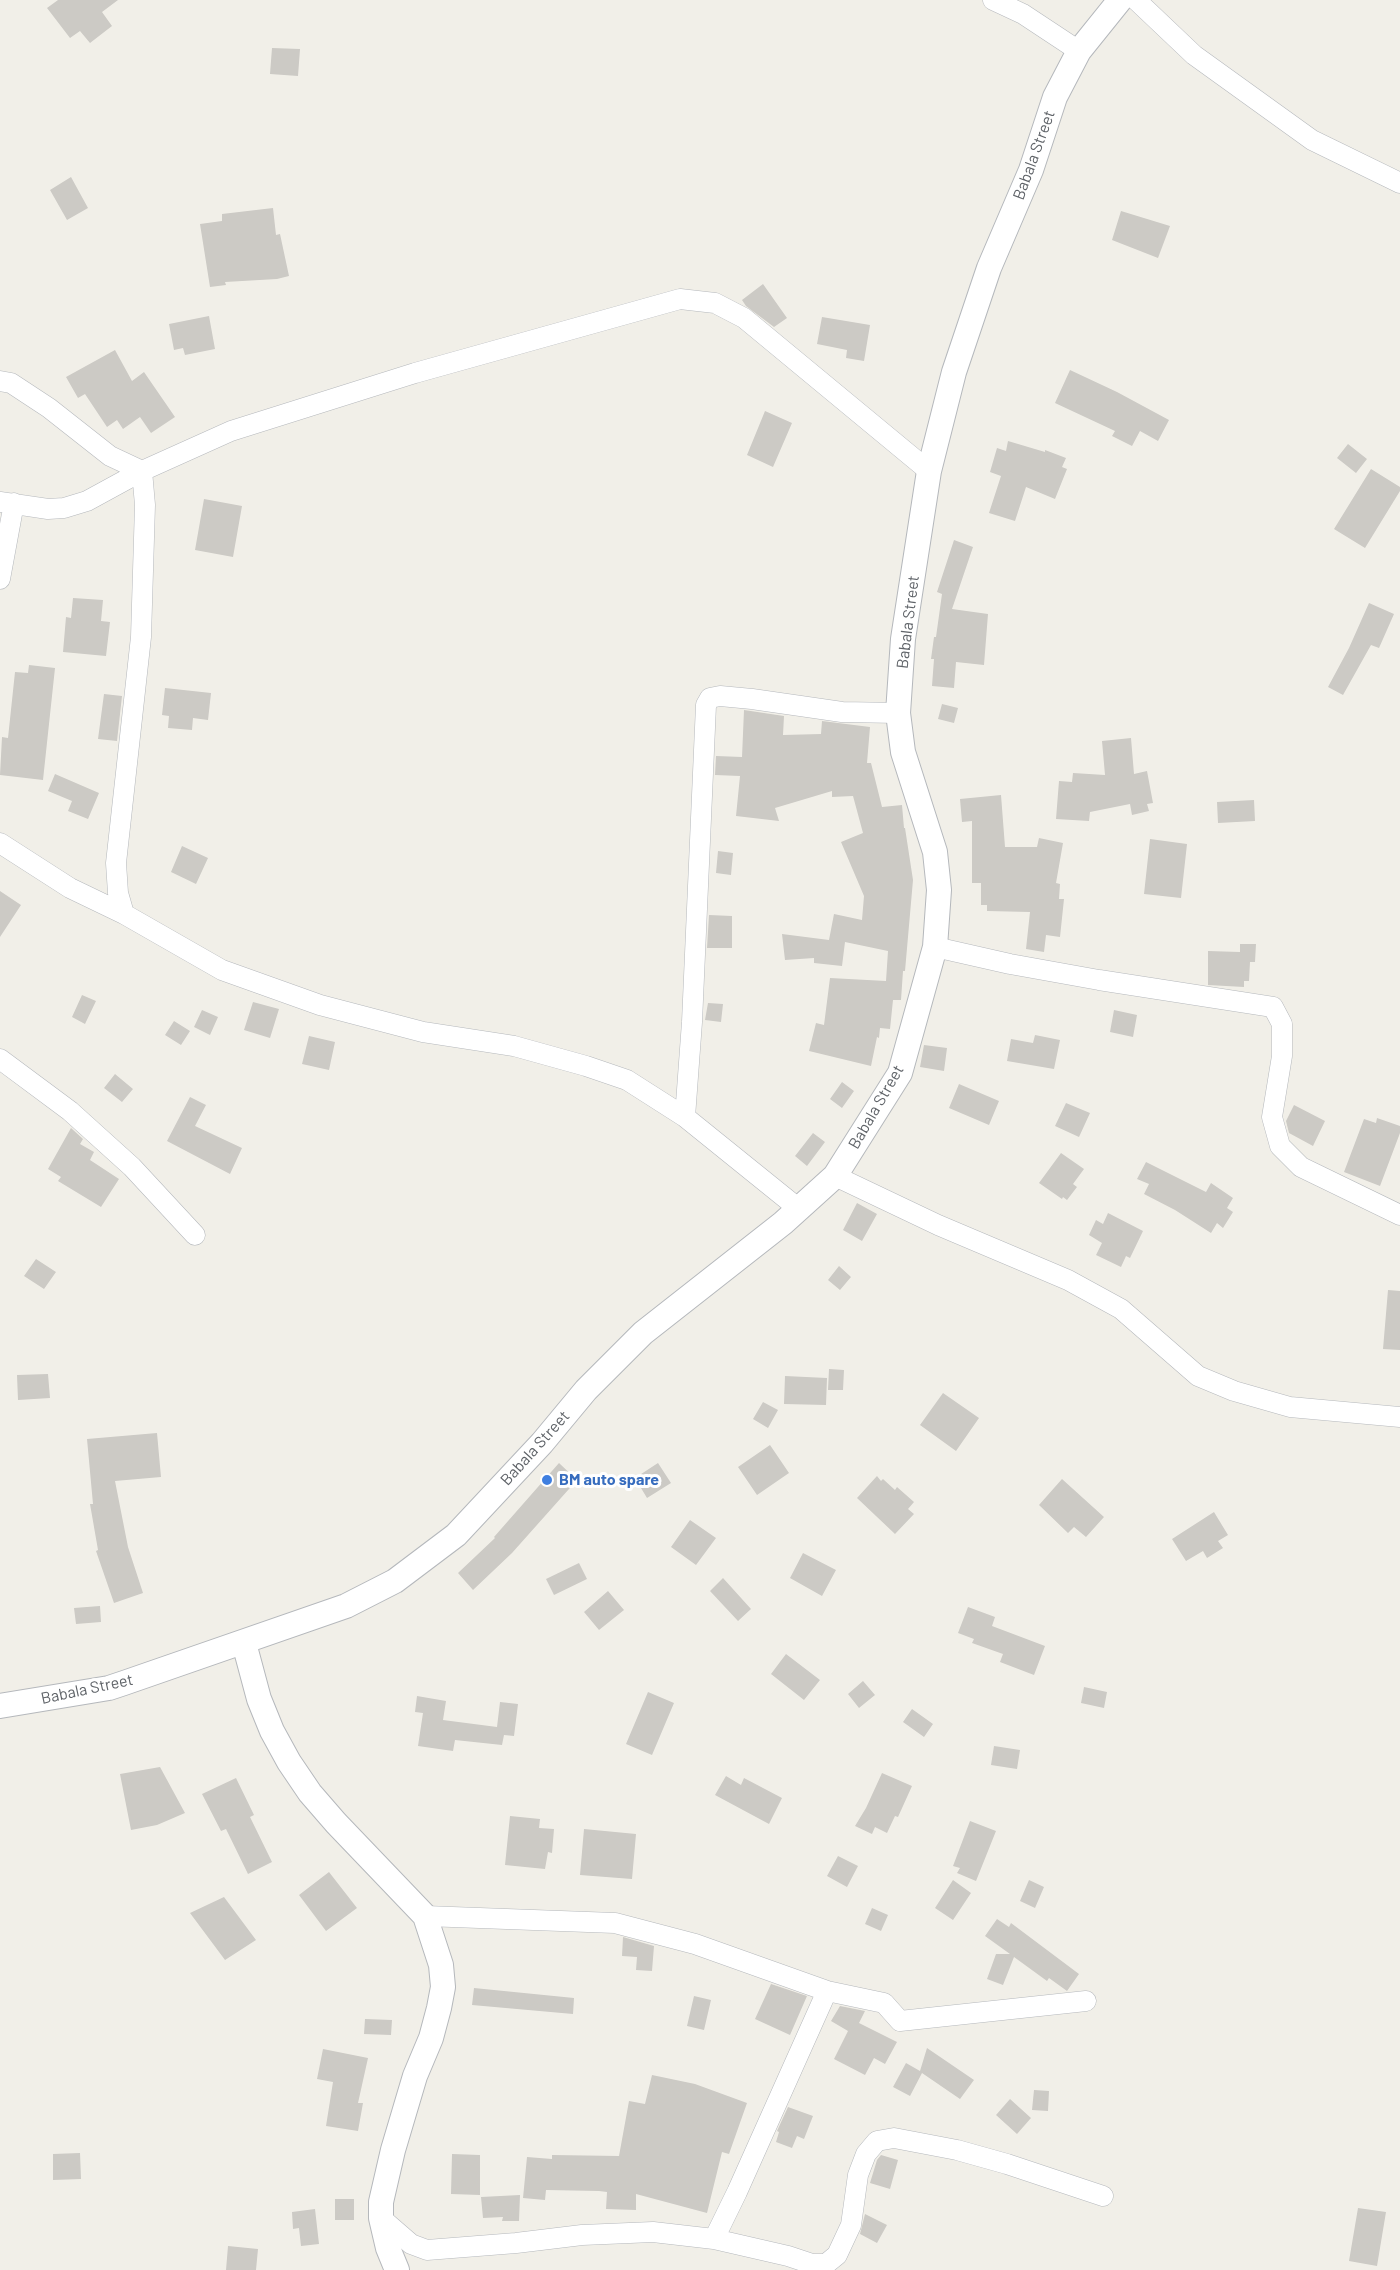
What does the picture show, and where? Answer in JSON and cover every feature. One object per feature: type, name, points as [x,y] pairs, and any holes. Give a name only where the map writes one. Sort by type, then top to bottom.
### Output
[{"type":"street","points":[[993,0],[1023,14],[1079,51]]},
{"type":"street","name":"Babala Street","points":[[0,1706],[109,1688],[346,1606],[395,1581],[456,1535],[542,1443],[586,1390],[643,1333],[799,1209],[835,1176],[900,1073],[935,947],[939,890],[935,852],[903,752],[898,713],[903,639],[929,471],[954,372],[989,268],[1031,170],[1055,97],[1079,51],[1120,0]]},
{"type":"street","points":[[1136,0],[1194,55],[1312,140],[1400,183]]},
{"type":"street","points":[[0,579],[7,503],[48,509],[64,508],[87,501],[142,471],[231,431],[415,373],[680,299],[715,303],[744,318],[929,471]]},
{"type":"street","points":[[0,381],[11,383],[49,408],[110,456],[142,471]]},
{"type":"street","points":[[124,914],[118,893],[116,863],[141,637],[145,505],[142,471]]},
{"type":"street","points":[[685,1117],[692,1022],[706,705],[710,698],[720,696],[842,712],[898,713]]},
{"type":"street","points":[[0,843],[70,888],[124,914],[222,970],[320,1005],[423,1032],[514,1046],[627,1080],[685,1117],[799,1209]]},
{"type":"street","points":[[935,947],[1021,966],[1273,1007],[1282,1024],[1282,1056],[1272,1117],[1280,1146],[1301,1167],[1400,1215]]},
{"type":"street","points":[[0,1059],[70,1111],[132,1167],[195,1235]]},
{"type":"street","points":[[835,1176],[938,1225],[1068,1280],[1121,1309],[1198,1376],[1225,1388],[1290,1407],[1400,1417]]},
{"type":"street","points":[[244,1643],[259,1699],[272,1731],[289,1762],[310,1793],[336,1823],[425,1916],[441,1965],[443,1987],[431,2038],[415,2076],[393,2150],[381,2202],[381,2217],[388,2248],[397,2270]]},
{"type":"street","points":[[425,1916],[615,1923],[695,1944],[826,1991],[884,2002],[900,2021],[1086,2001]]},
{"type":"street","points":[[714,2239],[826,1991]]},
{"type":"street","points":[[381,2217],[411,2244],[427,2250],[582,2235],[653,2232],[714,2239],[788,2256],[812,2264],[826,2264],[837,2255],[851,2224],[858,2175],[866,2154],[877,2141],[894,2138],[1007,2164],[1103,2196]]},
{"type":"building","points":[[58,0],[118,0],[102,12],[112,26],[90,43],[80,31],[70,38],[47,8]]},
{"type":"building","points":[[272,48],[300,49],[298,76],[270,74]]},
{"type":"building","points":[[71,177],[88,208],[67,220],[50,190]]},
{"type":"building","points":[[273,208],[276,235],[280,234],[289,276],[277,279],[225,282],[226,285],[210,287],[200,224],[222,221],[222,214]]},
{"type":"building","points":[[1121,211],[1170,226],[1158,258],[1112,240]]},
{"type":"building","points":[[763,284],[787,318],[774,327],[746,306],[742,300]]},
{"type":"building","points":[[209,316],[215,349],[185,355],[183,348],[174,350],[169,324]]},
{"type":"building","points":[[822,317],[870,325],[864,361],[846,358],[847,350],[817,344]]},
{"type":"building","points":[[115,350],[132,381],[144,372],[175,417],[151,433],[140,417],[123,429],[117,420],[107,427],[85,394],[78,398],[66,377]]},
{"type":"building","points":[[1070,370],[1169,420],[1158,441],[1140,431],[1132,446],[1112,436],[1115,431],[1055,403]]},
{"type":"building","points":[[765,411],[792,423],[773,467],[747,455]]},
{"type":"building","points":[[1008,441],[1066,458],[1062,467],[1067,469],[1055,499],[1026,487],[1015,521],[989,513],[1001,476],[990,472],[997,448],[1006,451]]},
{"type":"building","points":[[1348,444],[1367,459],[1356,473],[1337,458]]},
{"type":"building","points":[[1371,469],[1400,487],[1400,491],[1365,548],[1334,529]]},
{"type":"building","points":[[204,499],[242,506],[233,557],[195,550]]},
{"type":"building","points":[[954,540],[973,547],[952,609],[988,614],[984,665],[956,662],[954,688],[932,686],[934,659],[931,659],[942,594],[937,592]]},
{"type":"building","points":[[73,598],[103,600],[101,621],[110,622],[106,656],[63,652],[66,617],[71,618]]},
{"type":"building","points":[[1369,603],[1394,614],[1379,648],[1371,645],[1343,695],[1328,687]]},
{"type":"building","points":[[29,665],[55,668],[43,780],[0,775],[2,737],[8,738],[15,672],[28,673]]},
{"type":"building","points":[[165,688],[211,693],[208,720],[193,718],[192,730],[168,728],[169,716],[162,715]]},
{"type":"building","points":[[104,694],[122,696],[117,741],[98,739]]},
{"type":"building","points":[[942,704],[958,708],[954,723],[938,719]]},
{"type":"building","points":[[744,710],[784,716],[783,735],[821,734],[822,721],[870,727],[867,763],[871,763],[882,807],[902,805],[913,880],[905,971],[903,971],[901,1000],[893,1000],[890,1029],[880,1028],[871,1066],[809,1051],[816,1023],[824,1025],[830,978],[886,981],[888,951],[845,942],[842,966],[814,963],[814,958],[785,960],[782,934],[829,940],[834,914],[862,920],[864,896],[841,842],[863,833],[853,796],[832,797],[832,791],[775,808],[779,821],[736,816],[740,776],[715,775],[716,756],[742,757]]},
{"type":"building","points":[[1131,738],[1134,774],[1147,771],[1153,803],[1147,804],[1149,811],[1132,815],[1130,804],[1090,812],[1089,821],[1056,819],[1059,781],[1072,782],[1073,773],[1105,775],[1102,741]]},
{"type":"building","points":[[55,774],[99,793],[88,819],[68,811],[72,801],[48,791]]},
{"type":"building","points":[[1001,795],[1005,847],[1037,847],[1039,838],[1063,843],[1056,883],[1060,884],[1059,899],[1064,899],[1060,937],[1046,935],[1044,952],[1026,949],[1030,912],[987,911],[987,905],[981,905],[981,883],[972,883],[972,821],[962,822],[960,799]]},
{"type":"building","points":[[1254,800],[1255,821],[1218,823],[1217,802]]},
{"type":"building","points":[[1150,839],[1187,844],[1181,898],[1144,894]]},
{"type":"building","points":[[182,846],[208,858],[196,884],[171,872]]},
{"type":"building","points":[[718,851],[733,853],[731,875],[716,873]]},
{"type":"building","points":[[0,891],[21,905],[0,937]]},
{"type":"building","points":[[709,915],[732,916],[732,948],[707,948]]},
{"type":"building","points":[[1240,944],[1256,944],[1255,962],[1250,962],[1249,981],[1244,981],[1244,987],[1208,985],[1208,951],[1240,952]]},
{"type":"building","points":[[82,995],[96,1001],[85,1024],[72,1017]]},
{"type":"building","points":[[253,1002],[279,1009],[270,1038],[244,1030]]},
{"type":"building","points":[[708,1003],[723,1004],[721,1022],[705,1020]]},
{"type":"building","points":[[202,1010],[218,1017],[210,1035],[194,1027]]},
{"type":"building","points":[[1114,1010],[1137,1015],[1133,1037],[1110,1032]]},
{"type":"building","points":[[174,1021],[190,1031],[181,1045],[165,1035]]},
{"type":"building","points":[[1035,1035],[1060,1040],[1054,1069],[1007,1061],[1011,1039],[1033,1043]]},
{"type":"building","points":[[309,1036],[335,1042],[329,1070],[302,1064]]},
{"type":"building","points":[[924,1045],[947,1048],[944,1071],[920,1067]]},
{"type":"building","points":[[115,1074],[133,1089],[122,1102],[104,1088]]},
{"type":"building","points":[[842,1082],[854,1091],[842,1108],[830,1099]]},
{"type":"building","points":[[959,1084],[999,1101],[989,1125],[949,1108]]},
{"type":"building","points":[[190,1097],[206,1105],[195,1126],[242,1148],[230,1174],[167,1141]]},
{"type":"building","points":[[1066,1103],[1090,1113],[1079,1137],[1055,1126]]},
{"type":"building","points":[[1294,1105],[1325,1121],[1313,1146],[1289,1133],[1286,1121]]},
{"type":"building","points":[[1377,1118],[1400,1126],[1400,1133],[1380,1186],[1344,1172],[1364,1119],[1376,1123]]},
{"type":"building","points":[[71,1128],[83,1139],[80,1144],[94,1152],[90,1160],[119,1179],[101,1207],[58,1181],[61,1177],[48,1169]]},
{"type":"building","points":[[813,1133],[825,1142],[807,1166],[795,1156]]},
{"type":"building","points":[[1061,1153],[1084,1169],[1073,1184],[1077,1187],[1067,1200],[1039,1183]]},
{"type":"building","points":[[1146,1162],[1206,1192],[1211,1183],[1233,1198],[1227,1208],[1233,1212],[1223,1228],[1217,1223],[1211,1233],[1144,1194],[1149,1184],[1137,1179]]},
{"type":"building","points":[[857,1203],[877,1214],[862,1241],[843,1230]]},
{"type":"building","points":[[1108,1213],[1143,1231],[1130,1258],[1126,1256],[1121,1267],[1096,1255],[1102,1243],[1089,1235],[1096,1220],[1103,1224]]},
{"type":"building","points":[[36,1259],[56,1272],[44,1289],[24,1276]]},
{"type":"building","points":[[839,1266],[851,1277],[840,1290],[828,1280]]},
{"type":"building","points":[[1388,1290],[1400,1291],[1400,1350],[1383,1349]]},
{"type":"building","points":[[829,1369],[844,1370],[843,1390],[828,1390]]},
{"type":"building","points":[[48,1374],[50,1398],[18,1400],[17,1375]]},
{"type":"building","points":[[785,1376],[827,1378],[826,1405],[784,1404]]},
{"type":"building","points":[[943,1393],[979,1418],[956,1451],[920,1425]]},
{"type":"building","points":[[763,1402],[778,1410],[768,1428],[753,1419]]},
{"type":"building","points":[[157,1433],[161,1477],[115,1481],[128,1547],[143,1593],[114,1603],[96,1551],[98,1550],[90,1504],[93,1504],[87,1439]]},
{"type":"building","points":[[770,1445],[789,1473],[757,1495],[738,1467]]},
{"type":"building","points":[[559,1463],[577,1480],[512,1553],[473,1590],[458,1573],[495,1538]]},
{"type":"building","points":[[658,1463],[671,1483],[647,1498],[635,1478]]},
{"type":"building","points":[[877,1476],[895,1490],[897,1487],[914,1502],[908,1509],[914,1514],[895,1534],[857,1498]]},
{"type":"building","points":[[1062,1479],[1104,1517],[1086,1537],[1074,1527],[1068,1533],[1039,1505]]},
{"type":"building","points":[[1214,1512],[1228,1535],[1218,1541],[1223,1548],[1207,1558],[1203,1551],[1186,1561],[1172,1539]]},
{"type":"building","points":[[690,1520],[716,1538],[696,1565],[671,1547]]},
{"type":"building","points":[[803,1553],[836,1570],[822,1596],[790,1578]]},
{"type":"building","points":[[579,1563],[587,1579],[554,1595],[546,1579]]},
{"type":"building","points":[[723,1578],[751,1609],[738,1621],[710,1591]]},
{"type":"building","points":[[608,1591],[624,1610],[599,1630],[584,1612]]},
{"type":"building","points":[[100,1606],[101,1622],[76,1624],[74,1608]]},
{"type":"building","points":[[968,1607],[995,1617],[992,1626],[1045,1646],[1034,1675],[1000,1662],[1003,1654],[972,1643],[974,1639],[958,1633]]},
{"type":"building","points":[[786,1654],[820,1680],[804,1700],[771,1674]]},
{"type":"building","points":[[863,1681],[875,1695],[859,1708],[848,1694]]},
{"type":"building","points":[[1084,1687],[1107,1692],[1104,1708],[1081,1703]]},
{"type":"building","points":[[648,1692],[674,1703],[652,1755],[626,1744]]},
{"type":"building","points":[[417,1696],[446,1701],[443,1720],[497,1727],[500,1702],[518,1704],[514,1736],[504,1735],[502,1745],[455,1740],[453,1751],[418,1746],[423,1713],[415,1712]]},
{"type":"building","points":[[912,1709],[933,1724],[924,1737],[903,1722]]},
{"type":"building","points":[[994,1746],[1020,1750],[1017,1769],[991,1765]]},
{"type":"building","points":[[160,1767],[185,1813],[157,1825],[131,1830],[120,1774]]},
{"type":"building","points":[[882,1773],[912,1786],[898,1817],[895,1816],[887,1833],[875,1827],[872,1834],[855,1826]]},
{"type":"building","points":[[726,1776],[741,1785],[744,1778],[782,1798],[769,1824],[715,1795]]},
{"type":"building","points":[[236,1778],[254,1815],[250,1817],[272,1862],[248,1874],[226,1829],[221,1831],[202,1794]]},
{"type":"building","points":[[510,1816],[540,1819],[539,1828],[554,1829],[552,1853],[548,1852],[545,1869],[505,1865]]},
{"type":"building","points":[[970,1821],[996,1831],[976,1881],[957,1873],[960,1868],[953,1866]]},
{"type":"building","points":[[584,1829],[636,1834],[632,1879],[580,1875]]},
{"type":"building","points":[[838,1856],[858,1866],[847,1887],[827,1876]]},
{"type":"building","points":[[329,1872],[357,1908],[326,1931],[299,1895]]},
{"type":"building","points":[[953,1880],[971,1893],[953,1920],[935,1908]]},
{"type":"building","points":[[1029,1880],[1044,1887],[1035,1908],[1020,1901]]},
{"type":"building","points":[[224,1897],[256,1940],[225,1960],[190,1913]]},
{"type":"building","points":[[872,1908],[888,1915],[881,1931],[865,1924]]},
{"type":"building","points":[[997,1919],[1009,1927],[1011,1923],[1079,1974],[1067,1991],[1049,1978],[1047,1981],[1014,1957],[1003,1985],[987,1979],[996,1954],[1010,1954],[985,1936]]},
{"type":"building","points":[[623,1937],[654,1946],[652,1971],[636,1970],[637,1957],[622,1956]]},
{"type":"building","points":[[771,1984],[807,1996],[790,2035],[755,2019]]},
{"type":"building","points":[[474,1988],[574,1998],[573,2014],[472,2005]]},
{"type":"building","points":[[694,1996],[711,2000],[704,2030],[687,2026]]},
{"type":"building","points":[[840,2006],[865,2011],[859,2023],[897,2042],[885,2064],[874,2058],[865,2075],[834,2059],[848,2031],[831,2021]]},
{"type":"building","points":[[365,2019],[392,2020],[391,2035],[364,2034]]},
{"type":"building","points":[[927,2048],[974,2080],[960,2099],[922,2073],[910,2096],[893,2087],[906,2063],[920,2071]]},
{"type":"building","points":[[323,2049],[368,2058],[358,2103],[363,2103],[358,2131],[326,2126],[333,2082],[317,2079]]},
{"type":"building","points":[[652,2075],[695,2084],[747,2103],[729,2154],[722,2152],[707,2213],[636,2194],[636,2210],[606,2209],[607,2192],[599,2191],[546,2190],[545,2200],[523,2198],[527,2157],[552,2159],[552,2155],[619,2156],[629,2101],[645,2104]]},
{"type":"building","points":[[1034,2090],[1049,2091],[1048,2111],[1032,2110]]},
{"type":"building","points":[[1010,2099],[1031,2118],[1017,2134],[996,2115]]},
{"type":"building","points":[[788,2107],[813,2116],[804,2139],[797,2136],[792,2148],[776,2142],[779,2132],[777,2131]]},
{"type":"building","points":[[80,2153],[81,2179],[53,2180],[53,2154]]},
{"type":"building","points":[[452,2154],[480,2155],[480,2195],[451,2194]]},
{"type":"building","points":[[881,2155],[898,2160],[890,2189],[870,2183],[877,2160]]},
{"type":"building","points":[[520,2195],[519,2221],[502,2221],[503,2217],[483,2218],[481,2197]]},
{"type":"building","points":[[335,2199],[354,2199],[354,2220],[335,2220]]},
{"type":"building","points":[[1358,2208],[1386,2212],[1377,2266],[1349,2261]]},
{"type":"building","points":[[315,2209],[319,2244],[301,2246],[299,2228],[293,2229],[292,2212]]},
{"type":"building","points":[[865,2214],[887,2225],[877,2243],[860,2234]]},
{"type":"building","points":[[228,2246],[258,2249],[256,2270],[226,2270]]},
{"type":"place","name":"BM auto spare","points":[[547,1480]]}]
